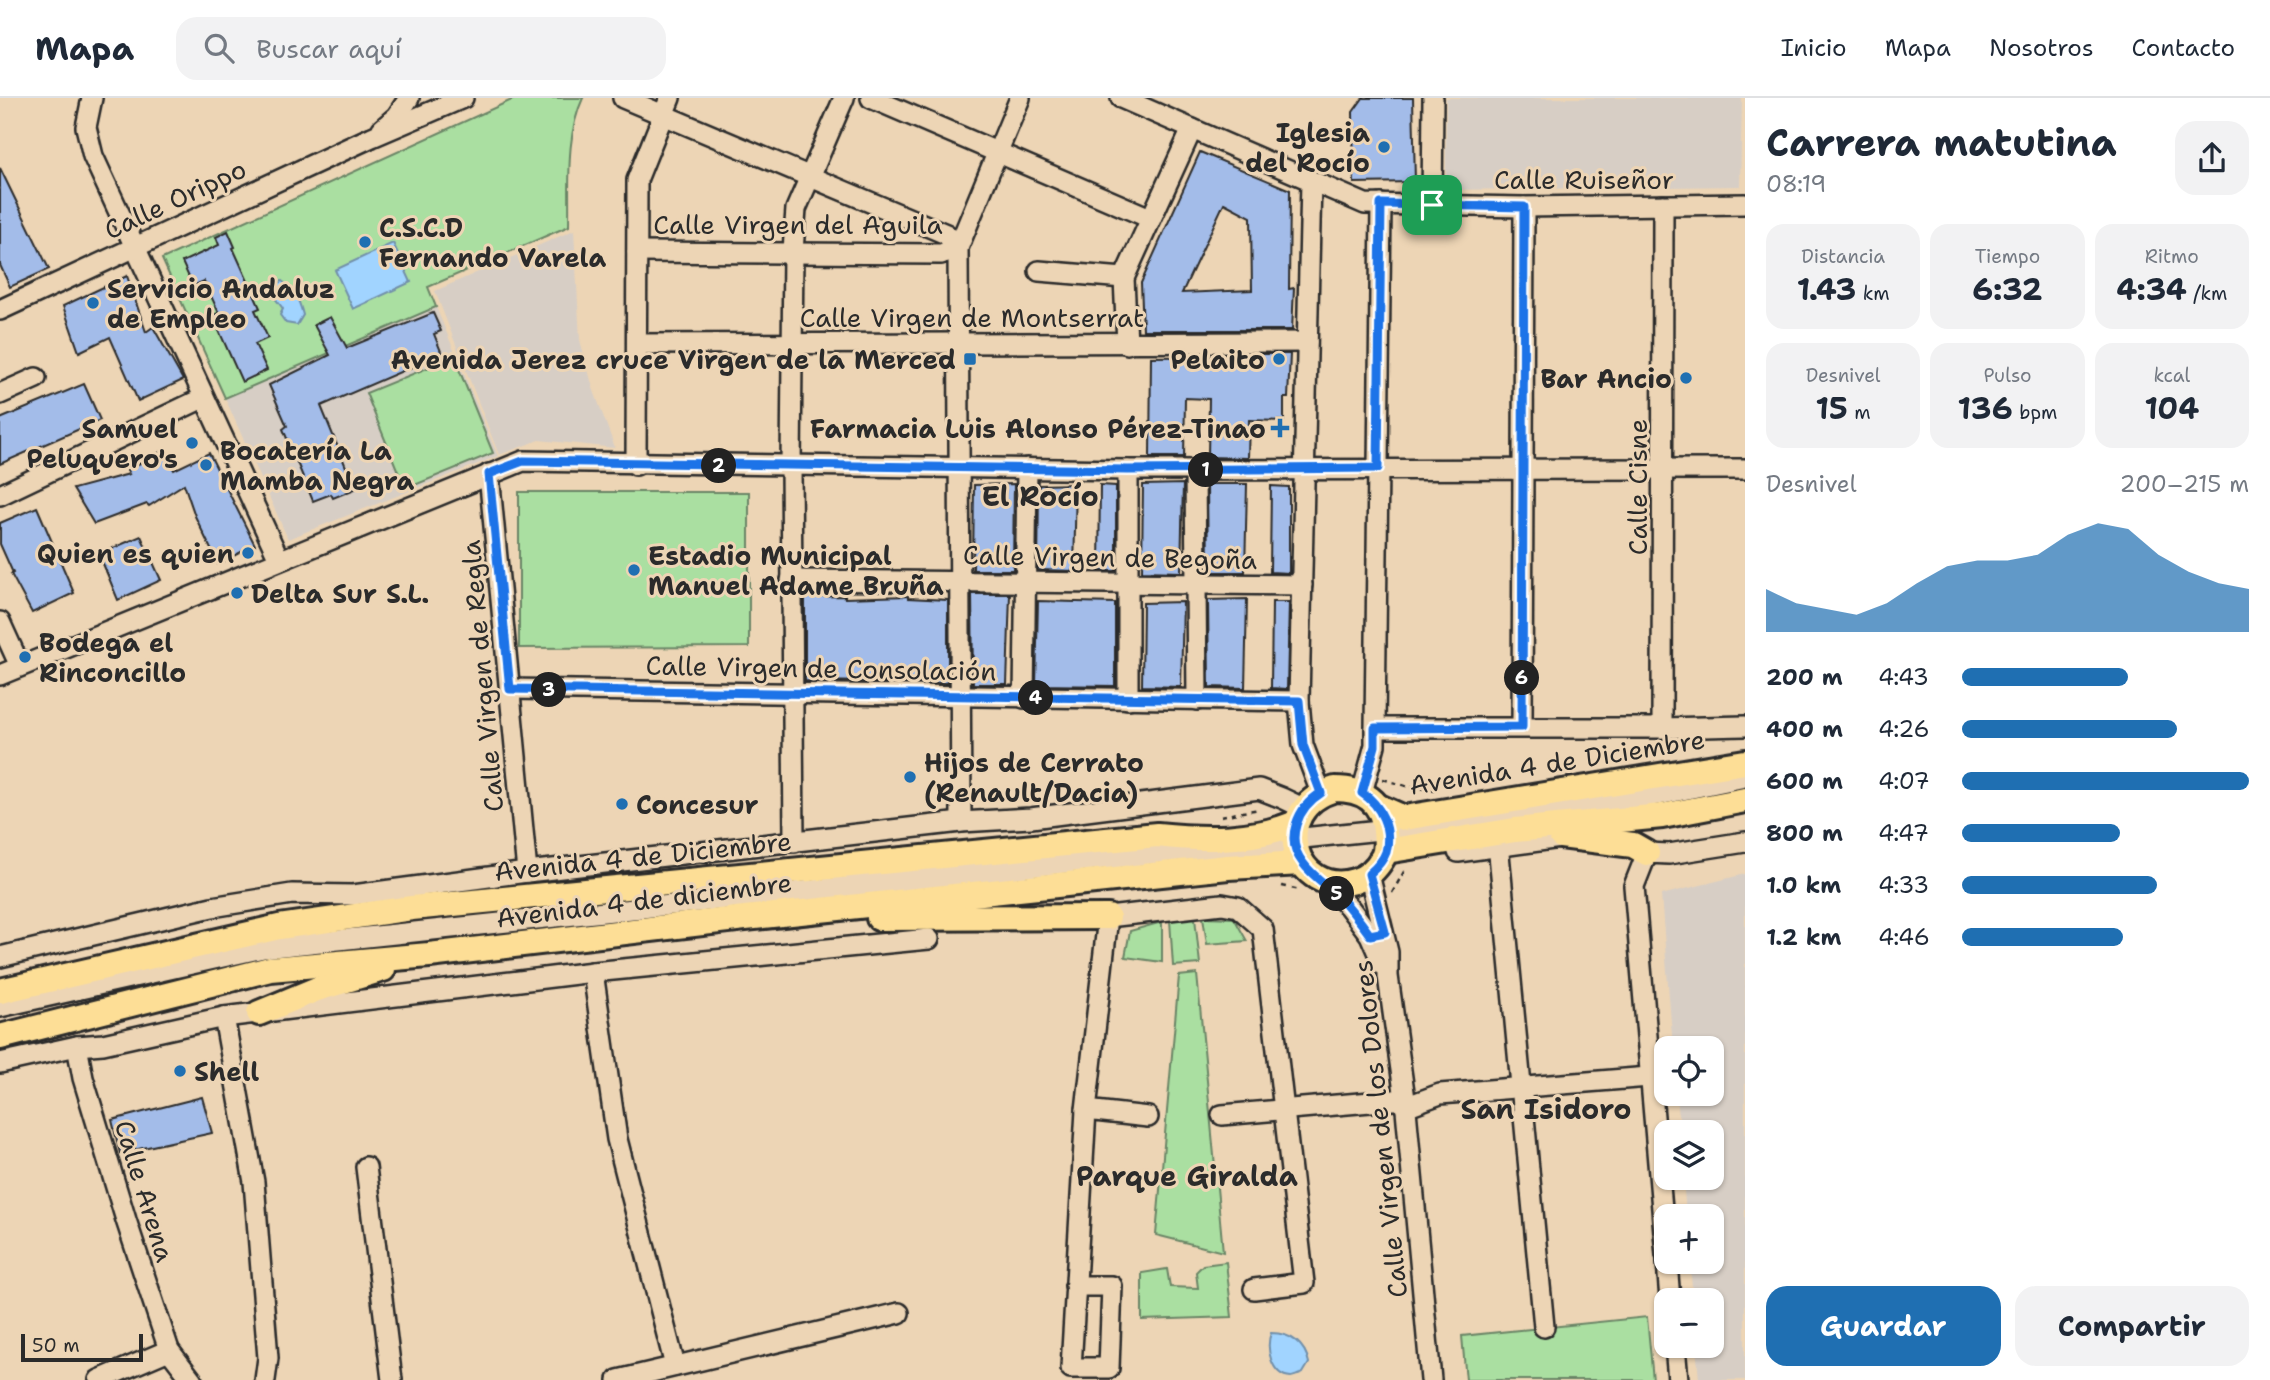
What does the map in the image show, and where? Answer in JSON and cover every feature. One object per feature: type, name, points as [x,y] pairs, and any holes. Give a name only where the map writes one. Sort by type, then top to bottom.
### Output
[{"type":"main road","name":"Avenida 4 de Diciembre","points":[[1380,823],[1745,762]]},
{"type":"main road","points":[[1380,823],[1380,864],[1369,874],[1346,883],[1311,885],[1302,829],[1335,789],[1349,789],[1380,823],[1504,836],[1568,837],[1633,845],[1647,853]]},
{"type":"main road","points":[[1504,836],[1662,816],[1745,800]]},
{"type":"main road","name":"Avenida 4 de diciembre","points":[[0,1037],[270,969],[432,954],[1228,867],[1302,829]]},
{"type":"main road","name":"Avenida 4 de Diciembre","points":[[0,991],[279,926],[399,910],[1157,835],[1195,839],[1302,829]]},
{"type":"main road","points":[[745,918],[1108,917]]},
{"type":"main road","points":[[258,1013],[317,989],[432,954]]},
{"type":"street","points":[[92,98],[86,127],[93,156],[279,559]]},
{"type":"street","points":[[409,98],[415,111],[426,114]]},
{"type":"street","points":[[372,136],[397,116],[409,98]]},
{"type":"street","points":[[372,136],[463,98]]},
{"type":"street","points":[[623,98],[667,106],[811,176],[946,234],[958,248]]},
{"type":"street","points":[[794,842],[791,695],[793,251],[796,209],[844,98]]},
{"type":"street","points":[[871,98],[1150,218]]},
{"type":"street","points":[[961,822],[958,248],[1020,98]]},
{"type":"street","name":"Calle Ruiseñor","points":[[1121,98],[1365,204],[1524,207],[1745,204]]},
{"type":"street","points":[[1432,205],[1433,98]]},
{"type":"street","points":[[636,465],[637,180],[667,106]]},
{"type":"street","points":[[1127,344],[1124,278],[1192,129]]},
{"type":"street","name":"Calle Orippo","points":[[0,310],[372,136]]},
{"type":"street","points":[[1302,829],[1303,745],[1299,701],[1311,181]]},
{"type":"street","points":[[1380,823],[1375,728],[1381,204]]},
{"type":"street","name":"Calle Cisne","points":[[1662,729],[1663,205]]},
{"type":"street","points":[[1522,727],[1524,207]]},
{"type":"street","name":"Calle Virgen del Aguila","points":[[637,252],[942,254],[958,248]]},
{"type":"street","points":[[1039,271],[1124,278]]},
{"type":"street","name":"Calle Virgen de Montserrat","points":[[637,344],[1307,342]]},
{"type":"street","points":[[0,394],[36,378]]},
{"type":"street","points":[[0,495],[203,398]]},
{"type":"street","points":[[0,675],[523,461],[636,465],[1128,470],[1745,469]]},
{"type":"street","points":[[1024,698],[1027,468]]},
{"type":"street","points":[[1128,470],[1128,699]]},
{"type":"street","points":[[1195,470],[1197,700]]},
{"type":"street","name":"Calle Virgen de Regla","points":[[489,474],[527,872]]},
{"type":"street","name":"Calle Virgen de Begoña","points":[[791,580],[1302,585]]},
{"type":"street","points":[[0,622],[20,666]]},
{"type":"street","name":"Calle Virgen de Consolación","points":[[510,689],[1299,701]]},
{"type":"street","points":[[1375,728],[1662,729],[1745,726]]},
{"type":"street","points":[[1380,823],[1542,813],[1663,794],[1745,777]]},
{"type":"street","points":[[0,957],[212,907],[292,894],[353,895],[527,872],[961,822],[1031,818],[1259,789],[1282,798],[1302,829]]},
{"type":"street","points":[[0,1007],[263,947],[1302,829],[1664,803],[1745,790]]},
{"type":"street","points":[[0,1018],[172,975],[262,957],[1302,829]]},
{"type":"street","points":[[1458,852],[1504,836],[1502,870],[1544,1327]]},
{"type":"street","points":[[1661,1204],[1634,886],[1647,853],[1669,854],[1745,842]]},
{"type":"street","name":"Calle Virgen de los Dolores","points":[[1369,874],[1388,952],[1388,975],[1405,1103],[1431,1380]]},
{"type":"street","points":[[1311,885],[1349,907],[1370,935],[1388,975]]},
{"type":"street","points":[[1075,1286],[1086,1110],[1108,917],[1222,904],[1238,907],[1263,929],[1304,1283],[1254,1289]]},
{"type":"street","points":[[0,1063],[76,1046],[103,1044],[224,1017],[593,972],[929,939]]},
{"type":"street","points":[[593,972],[617,1139],[675,1366]]},
{"type":"street","points":[[224,1017],[254,1182],[268,1358],[265,1380]]},
{"type":"street","name":"Calle Arena","points":[[76,1046],[83,1078],[126,1220],[169,1350],[192,1380]]},
{"type":"street","points":[[1222,1115],[1405,1103],[1440,1094],[1649,1077]]},
{"type":"street","points":[[1086,1110],[1148,1117]]},
{"type":"street","points":[[366,1167],[392,1380]]},
{"type":"street","points":[[618,1380],[899,1313]]},
{"type":"street","points":[[99,1380],[169,1350]]},
{"type":"street","points":[[1676,1358],[1678,1380]]},
{"type":"path","points":[[1391,894],[1408,865]]},
{"type":"path","points":[[1275,884],[1311,885]]},
{"type":"shaded area","points":[[1446,98],[1742,98],[1740,186],[1446,190]]},
{"type":"shaded area","points":[[574,230],[580,340],[593,388],[615,448],[539,440],[499,455],[435,291]]},
{"type":"shaded area","points":[[436,307],[498,456],[288,539],[225,398]]},
{"type":"shaded area","points":[[1745,874],[1745,1380],[1699,1380],[1697,1358],[1724,1358],[1724,1288],[1692,1288],[1691,1274],[1724,1274],[1724,1204],[1685,1204],[1684,1190],[1724,1190],[1724,1120],[1679,1120],[1678,1106],[1724,1106],[1724,1036],[1672,1036],[1661,895]]},
{"type":"green space","name":"C.S.C.D Fernando Varela","points":[[516,98],[583,98],[577,113],[571,145],[569,226],[428,287],[436,307],[225,398],[162,259]]},
{"type":"green space","points":[[454,357],[493,453],[405,489],[366,393]]},
{"type":"green space","name":"Estadio Municipal Manuel Adame Bruña","points":[[519,492],[749,492],[749,647],[519,648]]},
{"type":"green space","points":[[1203,917],[1234,918],[1247,941],[1207,944]]},
{"type":"green space","points":[[1195,918],[1200,964],[1173,966],[1170,920]]},
{"type":"green space","points":[[1162,922],[1162,962],[1125,957],[1130,931]]},
{"type":"green space","points":[[1197,974],[1223,1252],[1156,1235],[1179,976]]},
{"type":"green space","points":[[1226,1262],[1232,1317],[1142,1320],[1142,1273],[1167,1269],[1170,1287],[1198,1288],[1196,1272],[1203,1265]]},
{"type":"green space","points":[[1647,1317],[1653,1380],[1466,1380],[1462,1336]]},
{"type":"water","points":[[393,243],[411,282],[353,309],[335,270]]},
{"type":"water","points":[[282,281],[293,292],[300,305],[303,315],[297,325],[286,323],[280,315],[283,309],[273,289],[274,285]]},
{"type":"water","points":[[1271,1333],[1291,1337],[1304,1350],[1309,1363],[1303,1373],[1291,1377],[1279,1372],[1274,1366],[1269,1353]]},
{"type":"building","name":"Iglesia del Rocío","points":[[1363,98],[1413,98],[1415,182],[1354,183],[1353,112]]},
{"type":"building","points":[[1200,152],[1290,190],[1289,289],[1294,288],[1292,330],[1143,330],[1141,283]],"holes":[[[1224,203],[1251,217],[1252,290],[1182,293]]]},
{"type":"building","points":[[0,168],[49,269],[10,287],[0,265]]},
{"type":"building","points":[[228,231],[260,308],[255,310],[268,338],[255,344],[267,370],[242,382],[212,315],[219,313],[204,281],[193,286],[182,262],[219,245],[216,237]]},
{"type":"building","points":[[127,276],[146,332],[153,327],[183,380],[138,401],[110,337],[79,352],[63,306]]},
{"type":"building","points":[[433,313],[441,331],[434,334],[442,354],[321,406],[355,489],[333,498],[331,494],[313,501],[283,429],[287,426],[269,385],[330,355],[314,325],[330,317],[347,348]]},
{"type":"building","points":[[1290,354],[1284,421],[1249,420],[1248,458],[1208,457],[1209,399],[1185,398],[1184,457],[1150,457],[1151,357]]},
{"type":"building","points":[[84,384],[100,420],[0,464],[0,419]]},
{"type":"building","points":[[164,450],[174,470],[209,453],[255,545],[218,564],[195,516],[184,484],[149,506],[147,504],[94,524],[73,489],[129,474],[127,470]]},
{"type":"building","points":[[1014,484],[1013,570],[973,570],[974,485]]},
{"type":"building","points":[[1076,484],[1074,571],[1038,570],[1039,485]]},
{"type":"building","points":[[1183,484],[1181,572],[1142,571],[1143,485]]},
{"type":"building","points":[[1207,484],[1247,484],[1245,572],[1208,572]]},
{"type":"building","points":[[1100,485],[1116,486],[1116,571],[1099,571]]},
{"type":"building","points":[[1271,486],[1289,487],[1289,573],[1270,572]]},
{"type":"building","points":[[37,507],[74,593],[32,613],[11,574],[13,573],[0,544],[0,523]]},
{"type":"building","points":[[141,536],[161,580],[118,600],[99,554]]},
{"type":"building","points":[[972,594],[1010,594],[1007,684],[973,684]]},
{"type":"building","points":[[908,596],[948,600],[948,683],[805,681],[805,597]]},
{"type":"building","points":[[1247,599],[1245,688],[1209,687],[1208,600]]},
{"type":"building","points":[[1038,601],[1115,603],[1115,686],[1036,685]]},
{"type":"building","points":[[1183,602],[1181,687],[1142,686],[1143,603]]},
{"type":"building","points":[[1272,602],[1289,602],[1287,689],[1271,688]]},
{"type":"building","points":[[202,1097],[212,1133],[120,1153],[112,1120]]},
{"type":"place","name":"Iglesia del Rocío","points":[[1384,147]]},
{"type":"place","name":"C.S.C.D Fernando Varela","points":[[365,242]]},
{"type":"place","name":"Servicio Andaluz de Empleo","points":[[93,303]]},
{"type":"place","name":"Avenida Jerez cruce Virgen de la Merced","points":[[970,359]]},
{"type":"place","name":"Pelaito","points":[[1279,359]]},
{"type":"place","name":"Bar Ancio","points":[[1686,378]]},
{"type":"place","name":"Farmacia Luis Alonso Pérez-Tinao","points":[[1280,428]]},
{"type":"place","name":"Samuel Peluquero's","points":[[192,443]]},
{"type":"place","name":"Bocatería La Mamba Negra","points":[[206,465]]},
{"type":"place","name":"Quien es quien","points":[[248,553]]},
{"type":"place","name":"Estadio Municipal Manuel Adame Bruña","points":[[634,570]]},
{"type":"place","name":"Delta Sur S.L.","points":[[237,593]]},
{"type":"place","name":"Bodega el Rinconcillo","points":[[25,657]]},
{"type":"place","name":"Hijos de Cerrato (Renault/Dacia)","points":[[910,777]]},
{"type":"place","name":"Concesur","points":[[622,804]]},
{"type":"place","name":"Shell","points":[[180,1071]]},
{"type":"district","name":"El Rocío","points":[[1040,496]]},
{"type":"district","name":"San Isidoro","points":[[1546,1109]]},
{"type":"district","name":"Parque Giralda","points":[[1187,1176]]},
{"type":"route","points":[[1381,204],[1432,205],[1524,207],[1522,727],[1375,728],[1375,746],[1362,793],[1379,807],[1384,821],[1386,851],[1380,864],[1369,874],[1385,932],[1370,935],[1349,907],[1302,863],[1298,855],[1296,823],[1303,808],[1321,793],[1303,745],[1299,701],[510,689],[489,474],[523,461],[636,465],[1128,470],[1378,468],[1381,204]]}]
